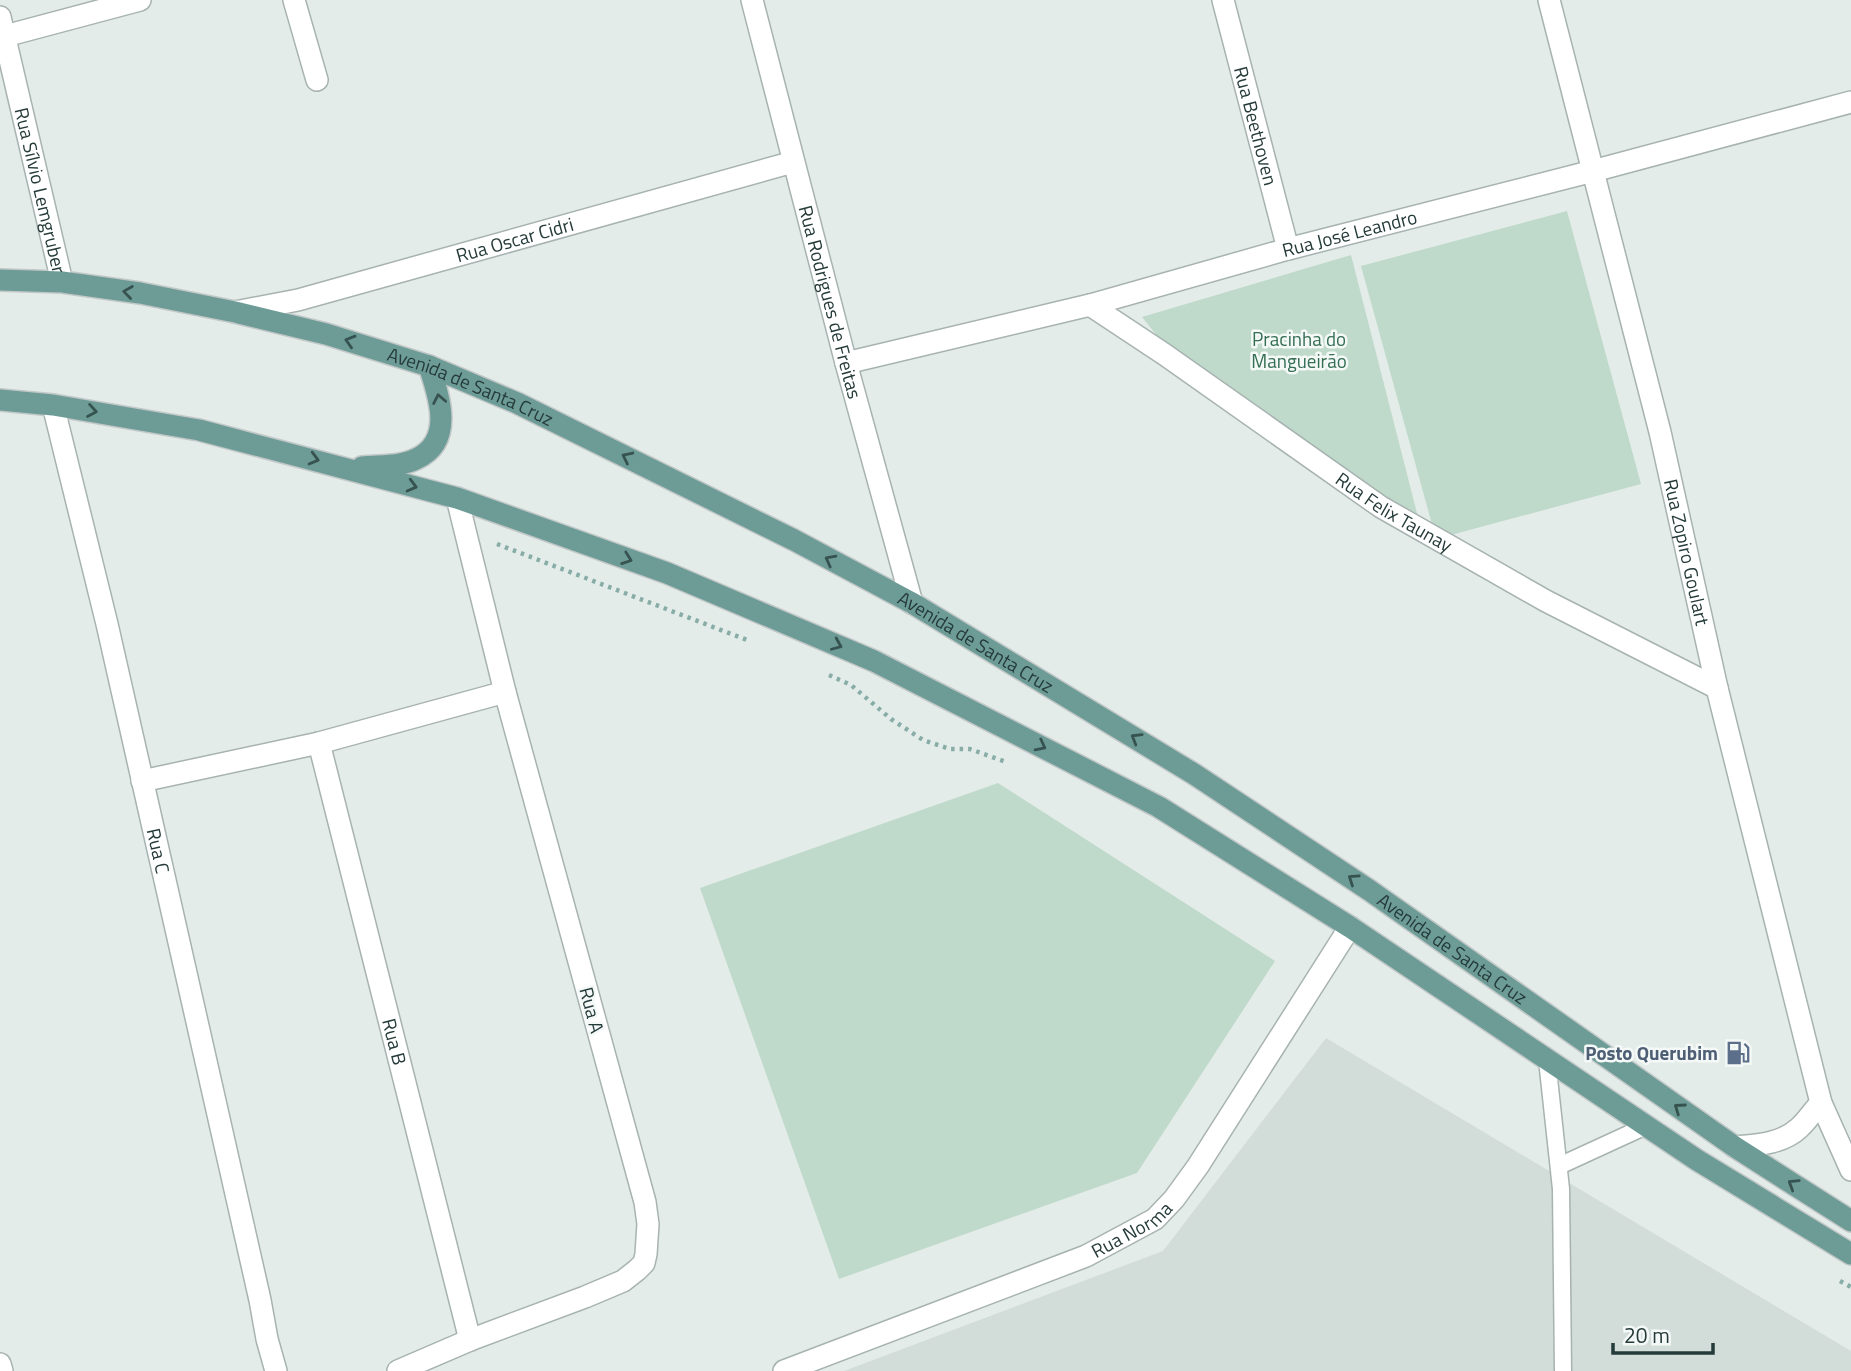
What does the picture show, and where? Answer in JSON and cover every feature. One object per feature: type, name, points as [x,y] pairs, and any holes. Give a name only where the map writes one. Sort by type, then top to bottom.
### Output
[{"type":"main road","name":"Avenida de Santa Cruz","points":[[0,280],[62,282],[140,293],[235,312],[326,334],[429,366],[517,403],[782,534],[912,603],[1205,781],[1369,890],[1735,1147],[1851,1221]]},
{"type":"main road","points":[[346,468],[398,464],[417,459],[430,449],[439,436],[441,418],[440,398],[429,366]]},
{"type":"main road","name":"Avenida de Santa Cruz","points":[[0,400],[53,405],[199,430],[457,498],[667,573],[874,661],[1159,807],[1350,928],[1697,1160],[1851,1254]]},
{"type":"street","points":[[2,27],[140,0]]},
{"type":"street","points":[[294,0],[317,80]]},
{"type":"street","name":"Rua Rodrigues de Freitas","points":[[752,0],[846,363],[912,603]]},
{"type":"street","name":"Rua Beethoven","points":[[1223,0],[1288,249]]},
{"type":"street","name":"Rua Zopiro Goulart","points":[[1549,0],[1660,432],[1717,688],[1821,1103],[1851,1170]]},
{"type":"street","name":"Rua Sílvio Lemgruber","points":[[2,27],[62,282]]},
{"type":"street","name":"Rua José Leandro","points":[[846,363],[1090,305],[1288,249],[1851,102]]},
{"type":"street","name":"Rua Oscar Cidri","points":[[235,312],[298,300],[793,162]]},
{"type":"street","name":"Rua Felix Taunay","points":[[1090,305],[1381,507],[1546,601],[1717,688]]},
{"type":"street","name":"Rua C","points":[[53,405],[104,610],[276,1371]]},
{"type":"street","name":"Rua A","points":[[398,1371],[623,1281],[644,1263],[648,1243],[645,1202],[505,692],[457,498]]},
{"type":"street","points":[[142,781],[319,743],[505,692]]},
{"type":"street","name":"Rua B","points":[[319,743],[470,1340]]},
{"type":"street","name":"Rua Norma","points":[[784,1371],[1086,1256],[1155,1219],[1174,1199],[1198,1166],[1350,928]]},
{"type":"street","points":[[1735,1147],[1775,1141],[1787,1136],[1798,1129],[1821,1103]]},
{"type":"street","points":[[0,1364],[2,1371]]},
{"type":"lane","points":[[1547,1060],[1561,1189],[1563,1371]]},
{"type":"lane","points":[[1559,1166],[1646,1126]]},
{"type":"path","points":[[464,527],[503,547],[750,641]]},
{"type":"path","points":[[820,670],[850,685],[891,719],[923,740],[950,749],[970,749],[1007,762]]},
{"type":"path","points":[[1839,1281],[1851,1287]]},
{"type":"shaded area","points":[[1326,1038],[1851,1351],[1851,1371],[844,1371],[1163,1251]]},
{"type":"green space","points":[[1567,211],[1641,484],[1436,539],[1361,266]]},
{"type":"green space","name":"Pracinha do Mangueirão","points":[[1351,255],[1419,521],[1170,352],[1142,317]]},
{"type":"green space","points":[[998,783],[1275,961],[1137,1173],[839,1279],[700,888]]},
{"type":"place","name":"Posto Querubim","points":[[1738,1053]]}]
